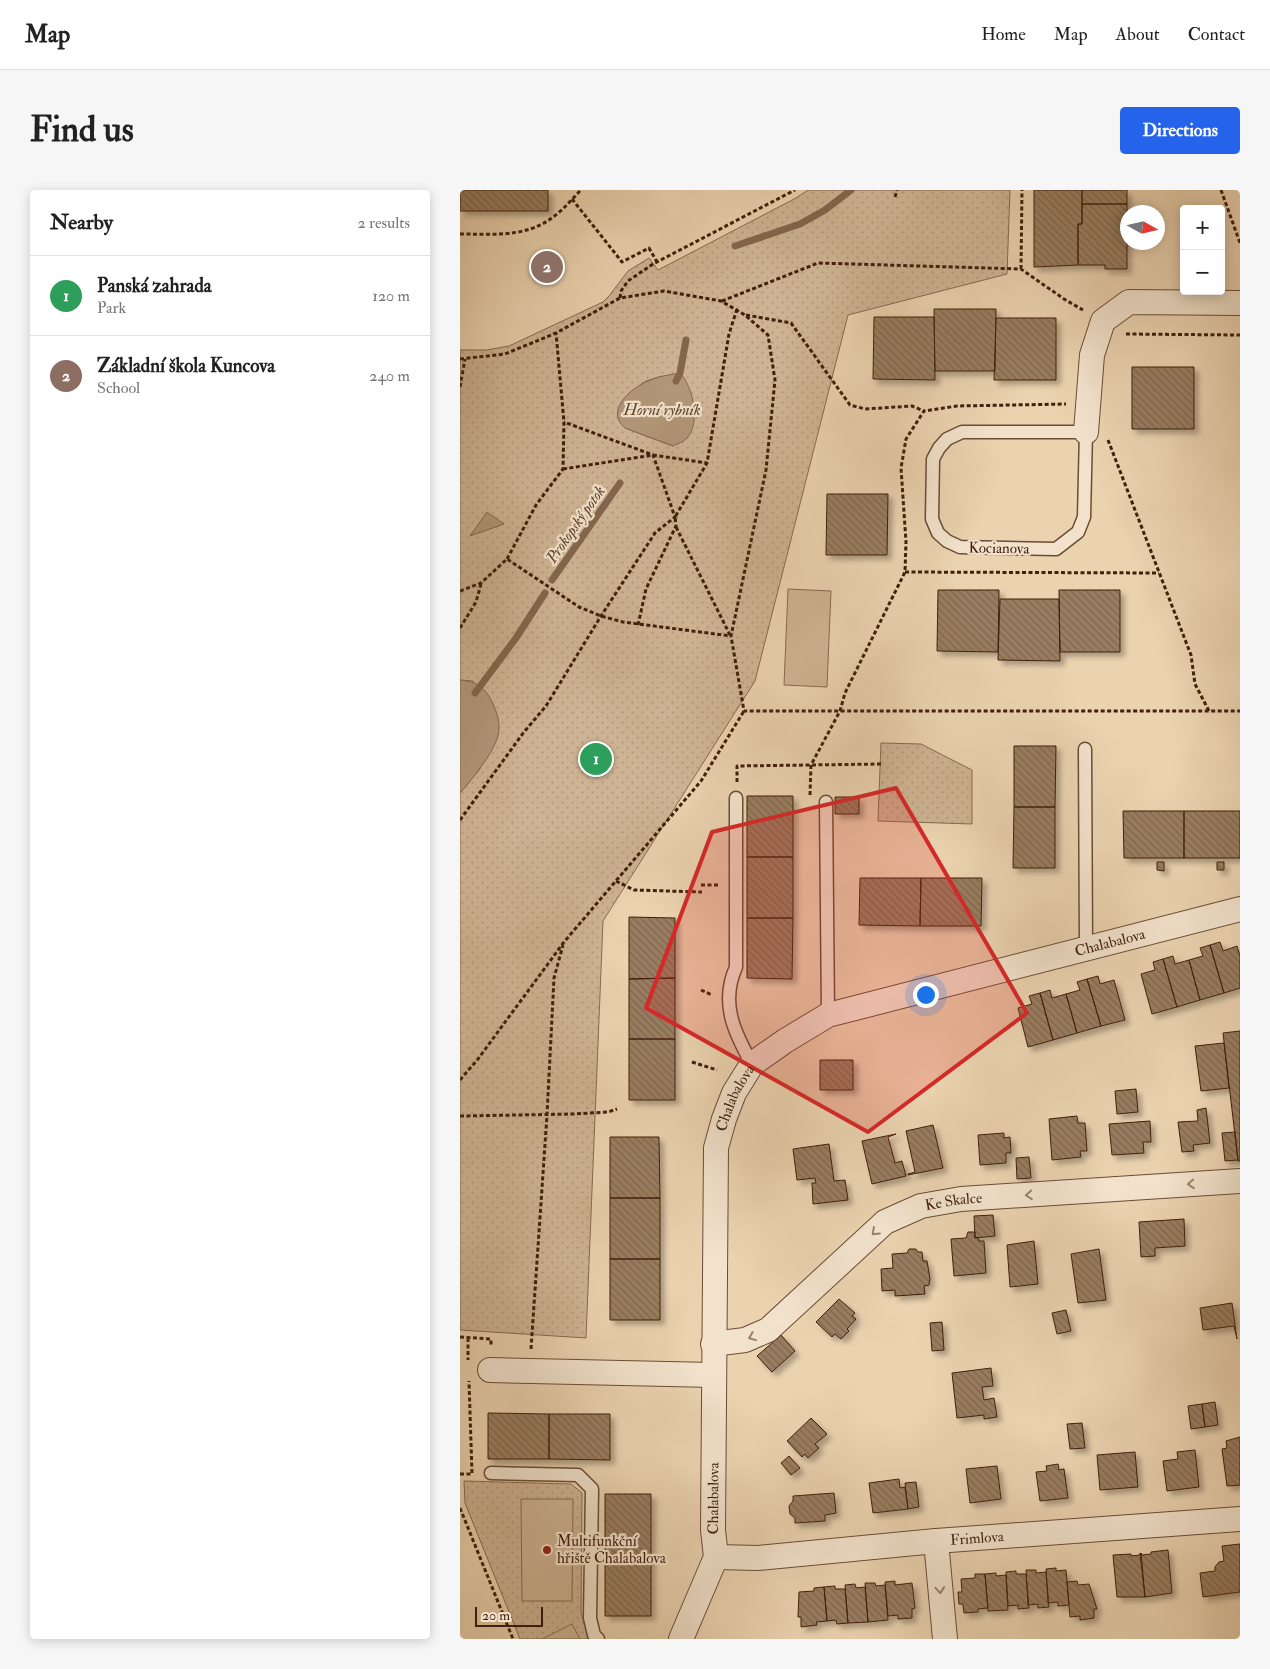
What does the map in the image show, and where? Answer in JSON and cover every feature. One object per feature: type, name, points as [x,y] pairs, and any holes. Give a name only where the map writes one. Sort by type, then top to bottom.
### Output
[{"type":"street","points":[[1110,327],[1129,302],[1240,303]]},
{"type":"street","name":"Kocianova","points":[[1097,436],[1088,403],[1092,354],[1110,327]]},
{"type":"street","name":"Chalabalova","points":[[681,1639],[716,1557],[713,1530],[713,1344],[716,1148],[734,1093],[752,1064],[785,1041],[828,1016],[1240,909]]},
{"type":"street","name":"Ke Skalce","points":[[713,1344],[746,1340],[768,1330],[885,1222],[921,1206],[961,1199],[1240,1181]]},
{"type":"street","points":[[476,1371],[530,1370],[713,1375]]},
{"type":"street","name":"Frimlova","points":[[716,1557],[758,1558],[936,1541],[1240,1519]]},
{"type":"street","points":[[936,1541],[945,1639]]},
{"type":"lane","name":"Kocianova","points":[[962,432],[1097,436],[1084,517],[1078,532],[1068,541],[1056,548],[960,547],[947,542],[938,533],[932,519],[933,459],[947,439],[962,432]]},
{"type":"lane","points":[[1085,749],[1086,948]]},
{"type":"lane","points":[[736,798],[736,967],[730,980],[730,1017],[740,1042],[752,1064]]},
{"type":"lane","points":[[826,802],[828,1016]]},
{"type":"lane","points":[[491,1474],[578,1475],[592,1489],[590,1618],[594,1635],[598,1639]]},
{"type":"path","points":[[460,234],[503,234],[535,228],[554,217],[581,190]]},
{"type":"path","points":[[620,298],[621,290],[628,281],[657,262],[794,190]]},
{"type":"path","points":[[895,197],[898,190]]},
{"type":"path","points":[[1021,269],[1022,190]]},
{"type":"path","points":[[1221,190],[1240,243]]},
{"type":"path","points":[[572,199],[622,262],[649,248],[657,262]]},
{"type":"path","points":[[721,301],[818,263],[1021,269],[1064,299],[1110,327],[1240,335]]},
{"type":"path","points":[[460,359],[505,354],[556,333],[620,298],[664,291],[721,301],[737,309],[768,335],[775,380],[766,470],[731,636]]},
{"type":"path","points":[[460,820],[524,732],[546,706],[655,533],[675,517],[707,463],[729,334],[737,309]]},
{"type":"path","points":[[745,315],[790,323],[850,405],[865,409],[912,406],[924,411],[957,406],[1088,403]]},
{"type":"path","points":[[460,591],[481,583],[507,559],[536,505],[563,469],[564,422],[556,333]]},
{"type":"path","points":[[460,387],[465,359]]},
{"type":"path","points":[[826,802],[810,799],[811,765],[840,711],[845,693],[905,572],[906,542],[901,468],[906,439],[924,411]]},
{"type":"path","points":[[564,422],[653,455],[707,463]]},
{"type":"path","points":[[1097,436],[1159,573],[1191,655],[1194,684],[1209,711]]},
{"type":"path","points":[[563,469],[653,455]]},
{"type":"path","points":[[460,1080],[478,1059],[564,942],[701,781],[744,711],[731,636],[676,526],[675,517],[653,455]]},
{"type":"path","points":[[638,624],[646,589],[676,526]]},
{"type":"path","points":[[507,559],[579,607],[601,616],[623,622],[731,636]]},
{"type":"path","points":[[905,572],[1159,573]]},
{"type":"path","points":[[460,628],[476,602],[481,583]]},
{"type":"path","points":[[744,711],[1240,711]]},
{"type":"path","points":[[736,798],[737,766],[881,764]]},
{"type":"path","points":[[616,881],[634,890],[702,892]]},
{"type":"path","points":[[530,1370],[554,978],[564,942]]},
{"type":"path","points":[[692,1062],[717,1070]]},
{"type":"path","points":[[460,1116],[574,1114],[608,1112],[617,1109]]},
{"type":"path","points":[[460,1474],[472,1474],[476,1371],[468,1338]]},
{"type":"path","points":[[460,1508],[513,1639]]},
{"type":"highlighted area","points":[[896,788],[1027,1013],[868,1132],[646,1008],[712,832]]},
{"type":"shaded area","points":[[808,190],[1010,190],[1007,274],[848,315],[755,681],[603,921],[586,1338],[460,1330],[460,793],[480,769],[473,681],[460,680],[460,350],[487,350],[509,346],[603,302],[628,271],[649,258],[658,270]],"holes":[[[662,376],[673,446],[625,428],[628,394],[646,381]]]},
{"type":"shaded area","points":[[788,589],[831,591],[827,687],[784,685]]},
{"type":"shaded area","points":[[881,743],[921,744],[972,770],[972,824],[878,821]]},
{"type":"shaded area","points":[[464,1481],[571,1484],[582,1493],[581,1613],[590,1639],[520,1639],[465,1503]]},
{"type":"shaded area","name":"Multifunkční hřiště Chalabalova","points":[[521,1499],[573,1499],[572,1601],[522,1601]]},
{"type":"shaded area","points":[[572,1624],[580,1639],[542,1639]]},
{"type":"water","name":"Horní rybník","points":[[680,373],[689,387],[694,405],[694,423],[686,439],[673,446],[625,428],[619,421],[617,414],[622,401],[628,394],[641,384],[652,379]]},
{"type":"water","points":[[487,512],[504,524],[470,536]]},
{"type":"water","points":[[460,680],[475,683],[486,692],[496,711],[499,728],[495,744],[490,753],[460,793]]},
{"type":"building","points":[[460,190],[548,190],[548,211],[460,211]]},
{"type":"building","points":[[1034,190],[1082,190],[1082,224],[1078,224],[1078,265],[1034,267]]},
{"type":"building","points":[[1082,190],[1127,190],[1127,204],[1082,204]]},
{"type":"building","points":[[1082,204],[1127,204],[1120,205],[1120,250],[1127,250],[1127,269],[1105,269],[1105,265],[1078,265],[1078,224],[1082,224]]},
{"type":"building","points":[[934,309],[996,309],[995,371],[935,371]]},
{"type":"building","points":[[874,317],[934,317],[935,380],[873,379]]},
{"type":"building","points":[[996,318],[1056,318],[1056,380],[994,380]]},
{"type":"building","points":[[1132,367],[1194,367],[1194,429],[1132,429]]},
{"type":"building","points":[[827,494],[888,494],[887,555],[826,555]]},
{"type":"building","points":[[938,590],[999,590],[998,652],[937,651]]},
{"type":"building","points":[[1059,590],[1120,590],[1120,652],[1060,652]]},
{"type":"building","points":[[1000,599],[1059,599],[1060,661],[998,660]]},
{"type":"building","points":[[1014,746],[1056,746],[1055,807],[1014,807]]},
{"type":"building","points":[[747,796],[793,796],[793,857],[747,857]]},
{"type":"building","points":[[835,797],[859,797],[859,814],[835,814]]},
{"type":"building","points":[[1014,807],[1055,807],[1055,868],[1013,868]]},
{"type":"building","points":[[1123,811],[1184,811],[1184,858],[1124,858]]},
{"type":"building","points":[[1184,811],[1240,811],[1240,858],[1184,858]]},
{"type":"building","points":[[747,857],[793,857],[793,918],[747,918]]},
{"type":"building","points":[[1157,862],[1164,862],[1164,871],[1157,870]]},
{"type":"building","points":[[1217,862],[1224,862],[1224,870],[1217,870]]},
{"type":"building","points":[[860,878],[921,878],[920,926],[859,925]]},
{"type":"building","points":[[921,878],[982,878],[981,926],[920,926]]},
{"type":"building","points":[[629,917],[675,918],[675,978],[629,979]]},
{"type":"building","points":[[747,918],[793,918],[792,979],[747,978]]},
{"type":"building","points":[[1220,942],[1223,951],[1237,946],[1240,956],[1240,988],[1224,993],[1210,945]]},
{"type":"building","points":[[1210,945],[1224,993],[1200,1000],[1189,960],[1203,956],[1200,948]]},
{"type":"building","points":[[1173,956],[1175,964],[1189,960],[1200,1000],[1177,1007],[1163,959]]},
{"type":"building","points":[[1163,959],[1177,1007],[1152,1014],[1141,974],[1155,970],[1153,962]]},
{"type":"building","points":[[1098,976],[1100,984],[1114,980],[1125,1020],[1101,1026],[1087,979]]},
{"type":"building","points":[[675,978],[675,1039],[629,1039],[629,979]]},
{"type":"building","points":[[1087,979],[1101,1026],[1077,1033],[1066,994],[1080,990],[1077,982]]},
{"type":"building","points":[[1050,990],[1052,998],[1066,994],[1077,1033],[1053,1040],[1040,993]]},
{"type":"building","points":[[1040,993],[1053,1040],[1028,1047],[1018,1008],[1032,1004],[1029,996]]},
{"type":"building","points":[[1240,1031],[1240,1161],[1238,1161],[1223,1033]]},
{"type":"building","points":[[629,1039],[675,1039],[675,1100],[629,1100]]},
{"type":"building","points":[[1224,1043],[1229,1088],[1201,1091],[1195,1046]]},
{"type":"building","points":[[820,1060],[853,1060],[853,1090],[820,1090]]},
{"type":"building","points":[[1136,1089],[1138,1112],[1117,1114],[1115,1091]]},
{"type":"building","points":[[1206,1108],[1210,1143],[1193,1145],[1194,1151],[1182,1152],[1178,1122],[1198,1121],[1197,1110]]},
{"type":"building","points":[[1077,1116],[1078,1123],[1085,1123],[1087,1151],[1080,1151],[1081,1157],[1052,1160],[1049,1119]]},
{"type":"building","points":[[1150,1121],[1151,1142],[1143,1142],[1144,1153],[1112,1155],[1109,1124]]},
{"type":"building","points":[[933,1125],[943,1168],[908,1175],[915,1172],[906,1131]]},
{"type":"building","points":[[1235,1132],[1238,1160],[1225,1161],[1222,1133]]},
{"type":"building","points":[[1004,1133],[1004,1138],[1010,1137],[1011,1153],[1006,1153],[1006,1163],[980,1165],[978,1135]]},
{"type":"building","points":[[896,1134],[888,1137],[895,1163],[902,1161],[906,1176],[872,1184],[862,1141]]},
{"type":"building","points":[[610,1137],[659,1137],[660,1198],[610,1198]]},
{"type":"building","points":[[829,1144],[834,1181],[845,1180],[848,1200],[813,1204],[812,1183],[816,1183],[815,1178],[797,1180],[793,1149]]},
{"type":"building","points":[[1029,1157],[1031,1178],[1017,1179],[1016,1158]]},
{"type":"building","points":[[610,1198],[660,1198],[660,1259],[610,1259]]},
{"type":"building","points":[[993,1215],[995,1236],[975,1238],[974,1216]]},
{"type":"building","points":[[1184,1219],[1185,1246],[1155,1248],[1155,1256],[1141,1257],[1139,1222]]},
{"type":"building","points":[[968,1232],[975,1232],[975,1238],[978,1237],[979,1241],[984,1241],[986,1273],[954,1276],[951,1239],[966,1238]]},
{"type":"building","points":[[1034,1241],[1038,1284],[1010,1287],[1007,1245]]},
{"type":"building","points":[[909,1249],[916,1249],[918,1252],[922,1252],[923,1261],[927,1261],[930,1279],[929,1285],[924,1286],[925,1294],[895,1296],[895,1290],[882,1291],[881,1269],[893,1268],[892,1254],[907,1253]]},
{"type":"building","points":[[1099,1249],[1106,1300],[1078,1303],[1071,1254]]},
{"type":"building","points":[[610,1259],[660,1259],[660,1320],[610,1320]]},
{"type":"building","points":[[839,1299],[855,1313],[852,1316],[856,1319],[847,1329],[849,1331],[841,1339],[835,1334],[832,1337],[816,1322]]},
{"type":"building","points":[[1232,1303],[1237,1339],[1234,1326],[1203,1330],[1200,1308]]},
{"type":"building","points":[[1066,1310],[1071,1331],[1057,1334],[1052,1313]]},
{"type":"building","points":[[942,1322],[944,1350],[932,1351],[930,1323]]},
{"type":"building","points":[[781,1335],[795,1351],[772,1372],[757,1356]]},
{"type":"building","points":[[991,1368],[993,1386],[982,1387],[984,1400],[994,1398],[997,1417],[984,1419],[984,1415],[957,1418],[952,1373]]},
{"type":"building","points":[[1215,1402],[1218,1425],[1205,1427],[1202,1404]]},
{"type":"building","points":[[1202,1404],[1205,1427],[1191,1429],[1188,1406]]},
{"type":"building","points":[[488,1413],[549,1414],[549,1459],[488,1459]]},
{"type":"building","points":[[549,1414],[610,1414],[610,1460],[549,1459]]},
{"type":"building","points":[[811,1418],[827,1434],[815,1444],[819,1448],[808,1458],[805,1454],[802,1457],[787,1441]]},
{"type":"building","points":[[1082,1423],[1085,1448],[1070,1449],[1067,1424]]},
{"type":"building","points":[[1240,1437],[1240,1485],[1227,1486],[1222,1449],[1227,1448],[1226,1441]]},
{"type":"building","points":[[1195,1450],[1199,1487],[1167,1491],[1163,1461],[1178,1459],[1177,1452]]},
{"type":"building","points":[[1135,1452],[1138,1487],[1100,1490],[1097,1455]]},
{"type":"building","points":[[789,1456],[800,1468],[791,1475],[781,1463]]},
{"type":"building","points":[[1058,1464],[1059,1470],[1064,1469],[1068,1498],[1040,1501],[1036,1472],[1047,1471],[1046,1466]]},
{"type":"building","points":[[997,1466],[1001,1499],[970,1503],[966,1469]]},
{"type":"building","points":[[899,1479],[900,1488],[905,1487],[908,1509],[873,1513],[869,1483]]},
{"type":"building","points":[[916,1482],[919,1507],[908,1509],[905,1483]]},
{"type":"building","points":[[834,1493],[836,1513],[825,1515],[825,1521],[795,1523],[795,1518],[790,1514],[789,1506],[793,1501],[793,1496]]},
{"type":"building","points":[[605,1494],[651,1494],[651,1555],[605,1555]]},
{"type":"building","points":[[1240,1544],[1240,1592],[1203,1597],[1200,1573],[1215,1571],[1215,1567],[1219,1562],[1224,1561],[1222,1546]]},
{"type":"building","points":[[1168,1550],[1172,1593],[1145,1597],[1141,1553],[1142,1555],[1151,1554],[1151,1552]]},
{"type":"building","points":[[1140,1553],[1145,1597],[1117,1597],[1113,1555],[1131,1554],[1131,1556],[1140,1555]]},
{"type":"building","points":[[605,1555],[651,1555],[651,1616],[605,1616]]},
{"type":"building","points":[[1056,1568],[1056,1571],[1066,1570],[1069,1605],[1058,1606],[1058,1602],[1048,1603],[1046,1569]]},
{"type":"building","points":[[1026,1570],[1036,1570],[1036,1573],[1046,1572],[1049,1607],[1038,1608],[1038,1604],[1028,1605]]},
{"type":"building","points":[[1016,1571],[1016,1574],[1026,1574],[1029,1608],[1018,1609],[1018,1605],[1008,1606],[1006,1572]]},
{"type":"building","points":[[996,1573],[996,1576],[1006,1575],[1008,1610],[988,1611],[985,1574]]},
{"type":"building","points":[[975,1574],[985,1574],[988,1608],[978,1609],[978,1612],[964,1613],[963,1604],[959,1604],[958,1592],[962,1592],[961,1579],[975,1578]]},
{"type":"building","points":[[895,1581],[895,1585],[912,1583],[915,1608],[912,1609],[912,1618],[898,1619],[898,1615],[888,1616],[885,1582]]},
{"type":"building","points":[[1077,1581],[1078,1585],[1089,1584],[1097,1609],[1094,1609],[1094,1618],[1080,1620],[1080,1616],[1070,1617],[1067,1582]]},
{"type":"building","points":[[865,1583],[875,1583],[876,1586],[885,1585],[888,1620],[868,1622]]},
{"type":"building","points":[[855,1584],[856,1588],[865,1587],[868,1622],[848,1623],[845,1585]]},
{"type":"building","points":[[835,1586],[835,1589],[845,1589],[848,1623],[837,1624],[836,1620],[827,1621],[824,1587]]},
{"type":"building","points":[[824,1587],[827,1621],[816,1622],[817,1625],[801,1627],[801,1617],[798,1617],[799,1592],[814,1591],[814,1588]]},
{"type":"waterway","name":"Prokopský potok","points":[[735,246],[800,224],[825,210],[851,190]]},
{"type":"waterway","name":"Prokopský potok","points":[[676,381],[680,373],[686,340]]},
{"type":"waterway","name":"Prokopský potok","points":[[552,580],[620,483]]},
{"type":"waterway","name":"Prokopský potok","points":[[475,693],[516,638],[545,593]]},
{"type":"place","name":"Základní škola Kuncova","points":[[547,267]]},
{"type":"place","name":"Panská zahrada","points":[[596,759]]},
{"type":"place","name":"Multifunkční hřiště Chalabalova","points":[[547,1550]]}]
